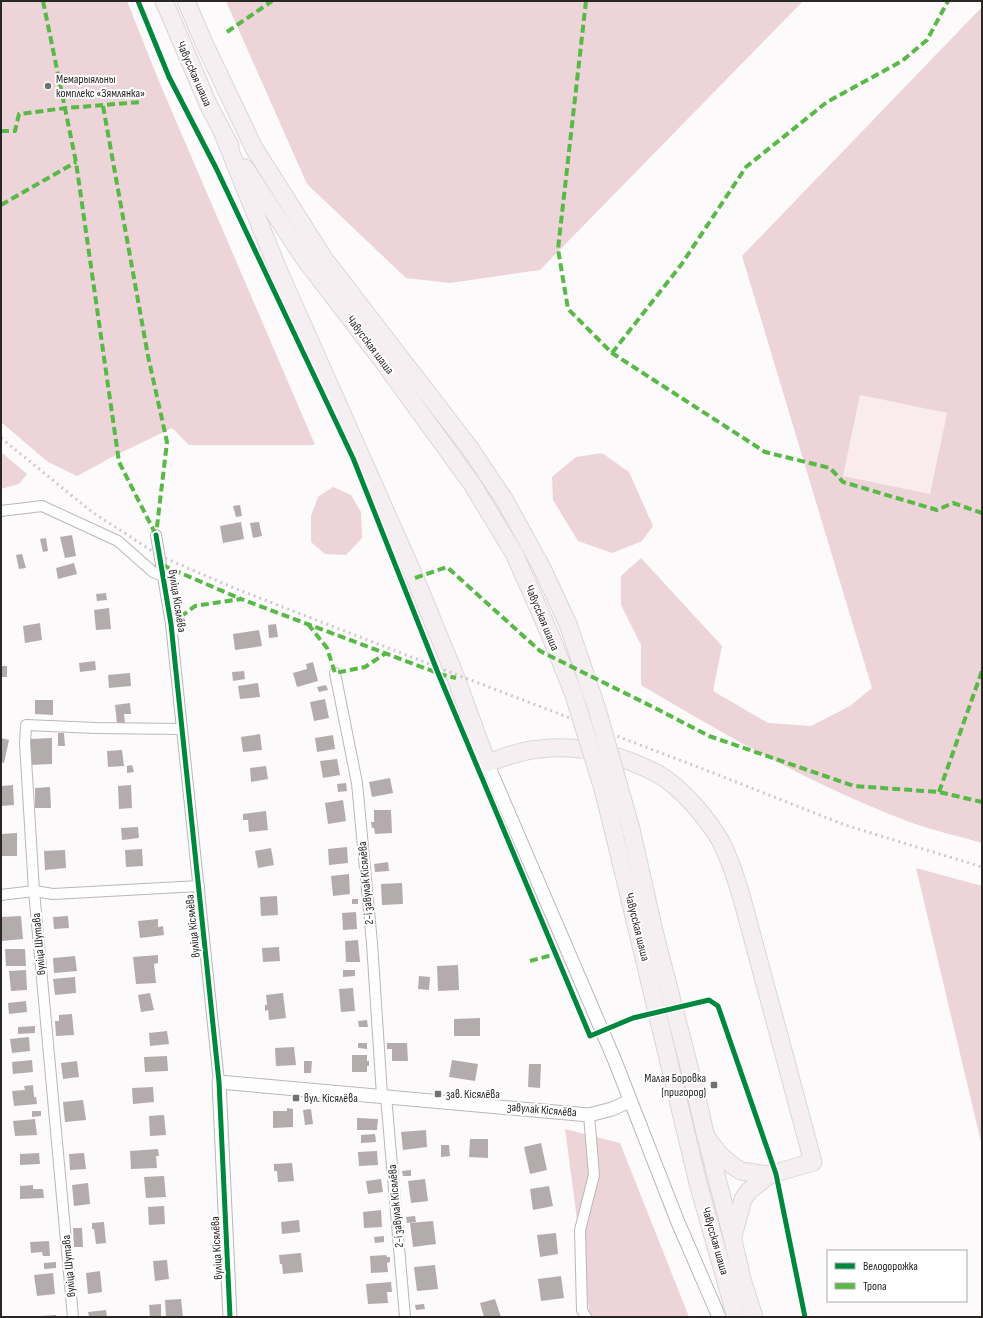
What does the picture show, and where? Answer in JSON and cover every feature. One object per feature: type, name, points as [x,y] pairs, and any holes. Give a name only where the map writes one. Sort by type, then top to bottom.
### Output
[{"type":"main road","name":"Чавусская шаша","points":[[164,1],[208,104],[224,136],[304,258],[385,364],[472,484],[514,553],[548,630],[573,692],[603,788],[698,1183],[736,1317]]},
{"type":"main road","name":"Чавусская шаша","points":[[186,1],[204,43],[254,148],[325,260],[464,440],[504,499],[541,566],[568,624],[597,709],[631,829],[654,931],[742,1279],[754,1317]]},
{"type":"main road","points":[[224,136],[277,267],[416,578],[488,763],[514,754],[540,749],[567,748],[598,751],[630,762],[659,775],[692,803],[716,835],[734,871],[814,1162],[769,1175],[749,1191],[743,1199],[732,1236]]},
{"type":"main road","points":[[706,1137],[720,1155],[741,1171],[769,1175]]},
{"type":"street","points":[[1,511],[42,506],[118,541],[153,572],[163,576]]},
{"type":"street","name":"вуліца Кісялёва","points":[[156,535],[171,624],[219,1082],[230,1317]]},
{"type":"street","name":"2-і завулак Кісялёва","points":[[335,672],[357,783],[405,1317]]},
{"type":"street","name":"вуліца Шутава","points":[[73,1317],[34,891],[25,743],[26,725],[96,728],[182,729]]},
{"type":"street","points":[[488,763],[614,1061],[677,1220],[719,1317]]},
{"type":"street","points":[[1,895],[34,891],[53,894],[199,886]]},
{"type":"street","name":"завулак Кісялёва","points":[[219,1082],[589,1115],[594,1174],[580,1230],[582,1310],[586,1317]]},
{"type":"street","points":[[589,1115],[612,1109],[630,1101]]},
{"type":"shaded area","points":[[1,1],[127,1],[158,79],[315,445],[189,445],[172,428],[77,476],[48,462],[1,422]]},
{"type":"shaded area","points":[[226,1],[803,1],[540,270],[450,283],[406,278],[307,184]]},
{"type":"shaded area","points":[[982,7],[982,843],[929,829],[842,794],[740,742],[641,685],[641,645],[621,605],[621,576],[641,558],[722,646],[713,691],[768,723],[811,726],[850,706],[872,688],[742,256]],"holes":[[[860,395],[947,413],[930,494],[843,476]]]},
{"type":"shaded area","points":[[860,395],[947,413],[930,494],[843,476]]},
{"type":"shaded area","points":[[1,452],[27,474],[19,484],[1,489]]},
{"type":"shaded area","points":[[602,453],[629,472],[653,526],[642,541],[612,553],[578,541],[553,500],[552,477],[576,457]]},
{"type":"shaded area","points":[[333,487],[351,495],[361,512],[362,538],[346,555],[325,554],[311,542],[311,516],[318,497]]},
{"type":"shaded area","points":[[916,868],[982,886],[982,1146]]},
{"type":"shaded area","points":[[565,1129],[620,1143],[689,1317],[590,1317]]},
{"type":"building","points":[[240,505],[242,516],[236,517],[233,506]]},
{"type":"building","points":[[241,522],[244,539],[223,543],[220,526]]},
{"type":"building","points":[[259,522],[262,536],[253,538],[250,523]]},
{"type":"building","points":[[72,535],[76,556],[65,558],[60,537]]},
{"type":"building","points":[[46,538],[48,551],[43,552],[40,539]]},
{"type":"building","points":[[22,554],[26,568],[19,569],[16,555]]},
{"type":"building","points":[[74,563],[77,574],[58,579],[56,568]]},
{"type":"building","points":[[106,593],[107,600],[97,601],[96,594]]},
{"type":"building","points":[[109,608],[111,629],[96,630],[94,610]]},
{"type":"building","points":[[40,623],[42,640],[25,643],[23,626]]},
{"type":"building","points":[[276,624],[278,637],[269,638],[268,625]]},
{"type":"building","points":[[259,630],[262,646],[235,650],[233,634]]},
{"type":"building","points":[[95,661],[96,670],[80,672],[79,663]]},
{"type":"building","points":[[313,662],[318,681],[297,687],[293,673],[307,669],[306,664]]},
{"type":"building","points":[[1,666],[7,666],[7,677],[1,677]]},
{"type":"building","points":[[244,671],[245,679],[233,681],[232,672]]},
{"type":"building","points":[[130,673],[131,686],[109,688],[108,675]]},
{"type":"building","points":[[258,683],[260,697],[240,699],[238,686]]},
{"type":"building","points":[[326,685],[328,690],[319,692],[317,687]]},
{"type":"building","points":[[325,699],[329,718],[314,721],[310,702]]},
{"type":"building","points":[[35,700],[53,700],[53,715],[35,714]]},
{"type":"building","points":[[130,703],[131,714],[124,714],[125,723],[117,723],[115,705]]},
{"type":"building","points":[[58,733],[64,733],[65,746],[58,746]]},
{"type":"building","points":[[260,734],[262,750],[243,752],[241,737]]},
{"type":"building","points":[[333,735],[335,749],[317,752],[315,738]]},
{"type":"building","points":[[1,738],[9,740],[4,763],[1,762]]},
{"type":"building","points":[[52,738],[52,764],[31,765],[30,739]]},
{"type":"building","points":[[122,750],[124,766],[108,767],[107,751]]},
{"type":"building","points":[[337,759],[340,775],[323,778],[320,761]]},
{"type":"building","points":[[132,765],[134,772],[127,773],[127,766]]},
{"type":"building","points":[[266,766],[268,779],[251,782],[250,768]]},
{"type":"building","points":[[390,778],[393,793],[372,797],[369,782]]},
{"type":"building","points":[[346,783],[347,791],[338,792],[337,784]]},
{"type":"building","points":[[13,785],[14,805],[1,806],[1,786]]},
{"type":"building","points":[[131,785],[132,808],[119,809],[118,786]]},
{"type":"building","points":[[50,787],[51,808],[35,808],[35,788]]},
{"type":"building","points":[[343,800],[346,821],[328,824],[325,803]]},
{"type":"building","points":[[374,810],[391,810],[392,833],[375,834],[371,822],[374,822]]},
{"type":"building","points":[[266,811],[268,830],[249,832],[248,820],[243,820],[243,814]]},
{"type":"building","points":[[138,827],[139,838],[122,840],[121,828]]},
{"type":"building","points":[[17,833],[17,856],[1,856],[1,834]]},
{"type":"building","points":[[347,847],[348,863],[329,865],[328,849]]},
{"type":"building","points":[[271,848],[274,865],[258,868],[255,851]]},
{"type":"building","points":[[142,849],[143,866],[126,867],[125,850]]},
{"type":"building","points":[[65,850],[66,868],[45,870],[44,851]]},
{"type":"building","points":[[388,862],[389,871],[375,872],[374,864]]},
{"type":"building","points":[[349,874],[350,894],[333,896],[331,876]]},
{"type":"building","points":[[402,883],[403,904],[382,905],[381,884]]},
{"type":"building","points":[[277,896],[278,915],[261,916],[260,897]]},
{"type":"building","points":[[352,899],[358,899],[358,904],[352,904]]},
{"type":"building","points":[[356,912],[357,929],[343,930],[342,913]]},
{"type":"building","points":[[21,916],[23,939],[1,941],[1,917]]},
{"type":"building","points":[[68,916],[69,928],[54,929],[53,917]]},
{"type":"building","points":[[158,919],[158,927],[163,926],[164,935],[140,938],[138,921]]},
{"type":"building","points":[[358,940],[360,962],[346,962],[345,941]]},
{"type":"building","points":[[279,947],[280,961],[263,962],[262,948]]},
{"type":"building","points":[[5,949],[25,949],[26,966],[6,966]]},
{"type":"building","points":[[158,955],[158,963],[154,964],[156,983],[136,984],[133,957]]},
{"type":"building","points":[[75,956],[77,971],[54,973],[53,958]]},
{"type":"building","points":[[458,965],[459,990],[438,991],[437,966]]},
{"type":"building","points":[[26,970],[27,990],[11,991],[9,971]]},
{"type":"building","points":[[343,970],[355,970],[355,976],[343,977]]},
{"type":"building","points":[[419,976],[430,977],[429,990],[418,989]]},
{"type":"building","points":[[75,977],[76,993],[55,995],[53,979]]},
{"type":"building","points":[[353,988],[355,1011],[341,1012],[339,989]]},
{"type":"building","points":[[150,993],[154,1010],[141,1012],[138,995]]},
{"type":"building","points":[[283,993],[286,1018],[269,1020],[268,1010],[265,1011],[265,1005],[267,1005],[266,995]]},
{"type":"building","points":[[26,1001],[27,1012],[9,1014],[8,1003]]},
{"type":"building","points":[[72,1014],[74,1035],[56,1036],[55,1021],[59,1021],[59,1015]]},
{"type":"building","points":[[480,1018],[480,1036],[454,1036],[454,1019]]},
{"type":"building","points":[[367,1020],[368,1027],[359,1027],[358,1021]]},
{"type":"building","points":[[35,1026],[35,1033],[18,1034],[18,1027]]},
{"type":"building","points":[[167,1031],[169,1044],[150,1046],[149,1033]]},
{"type":"building","points":[[29,1037],[30,1051],[12,1053],[10,1039]]},
{"type":"building","points":[[358,1043],[367,1043],[367,1049],[358,1048]]},
{"type":"building","points":[[387,1043],[407,1043],[408,1061],[392,1061],[392,1049],[387,1049]]},
{"type":"building","points":[[294,1047],[296,1065],[276,1066],[275,1048]]},
{"type":"building","points":[[352,1055],[367,1055],[369,1066],[367,1066],[367,1072],[352,1072]]},
{"type":"building","points":[[167,1056],[168,1071],[145,1072],[144,1057]]},
{"type":"building","points":[[32,1060],[33,1072],[13,1074],[12,1062]]},
{"type":"building","points":[[452,1060],[478,1064],[475,1081],[449,1077]]},
{"type":"building","points":[[77,1061],[79,1077],[63,1079],[61,1063]]},
{"type":"building","points":[[304,1061],[312,1061],[311,1073],[304,1073]]},
{"type":"building","points":[[529,1064],[541,1064],[540,1088],[528,1087]]},
{"type":"building","points":[[33,1085],[34,1097],[36,1097],[37,1104],[14,1106],[12,1091],[25,1090],[24,1086]]},
{"type":"building","points":[[153,1087],[154,1102],[133,1104],[132,1088]]},
{"type":"building","points":[[83,1100],[86,1120],[65,1122],[63,1102]]},
{"type":"building","points":[[287,1108],[293,1109],[293,1127],[273,1128],[273,1111],[287,1111]]},
{"type":"building","points":[[311,1109],[313,1124],[305,1125],[303,1110]]},
{"type":"building","points":[[32,1111],[41,1111],[41,1116],[32,1117]]},
{"type":"building","points":[[164,1115],[166,1135],[150,1136],[149,1116]]},
{"type":"building","points":[[357,1118],[378,1119],[377,1130],[357,1130]]},
{"type":"building","points":[[35,1119],[37,1135],[15,1136],[13,1121]]},
{"type":"building","points":[[426,1130],[427,1147],[403,1150],[401,1132]]},
{"type":"building","points":[[375,1134],[376,1142],[361,1143],[361,1135]]},
{"type":"building","points":[[470,1139],[488,1139],[488,1158],[469,1157]]},
{"type":"building","points":[[541,1143],[547,1170],[530,1174],[524,1147]]},
{"type":"building","points":[[441,1145],[449,1145],[450,1156],[441,1157]]},
{"type":"building","points":[[158,1149],[159,1156],[156,1156],[157,1168],[131,1169],[130,1151]]},
{"type":"building","points":[[377,1151],[378,1165],[359,1166],[358,1152]]},
{"type":"building","points":[[39,1153],[40,1164],[20,1165],[20,1154]]},
{"type":"building","points":[[84,1153],[86,1169],[70,1170],[69,1154]]},
{"type":"building","points":[[292,1163],[294,1181],[278,1182],[277,1171],[274,1171],[274,1164]]},
{"type":"building","points":[[411,1170],[411,1176],[403,1176],[402,1171]]},
{"type":"building","points":[[164,1176],[166,1197],[146,1198],[144,1177]]},
{"type":"building","points":[[381,1179],[383,1192],[368,1194],[366,1181]]},
{"type":"building","points":[[425,1179],[428,1201],[411,1203],[408,1181]]},
{"type":"building","points":[[88,1183],[90,1204],[74,1206],[72,1185]]},
{"type":"building","points":[[33,1185],[33,1189],[43,1189],[44,1198],[20,1199],[20,1186]]},
{"type":"building","points":[[549,1186],[553,1206],[533,1210],[530,1189]]},
{"type":"building","points":[[164,1206],[165,1224],[149,1225],[148,1207]]},
{"type":"building","points":[[381,1210],[382,1227],[364,1228],[363,1212]]},
{"type":"building","points":[[415,1216],[416,1222],[407,1223],[406,1217]]},
{"type":"building","points":[[299,1220],[300,1232],[282,1234],[281,1222]]},
{"type":"building","points":[[433,1221],[436,1244],[413,1247],[410,1223]]},
{"type":"building","points":[[104,1222],[106,1243],[96,1244],[92,1223]]},
{"type":"building","points":[[73,1228],[82,1228],[83,1247],[74,1247]]},
{"type":"building","points":[[556,1233],[558,1254],[540,1257],[537,1235]]},
{"type":"building","points":[[384,1236],[384,1242],[375,1243],[374,1237]]},
{"type":"building","points":[[49,1241],[50,1256],[43,1256],[42,1252],[31,1253],[30,1242]]},
{"type":"building","points":[[301,1253],[303,1272],[283,1274],[279,1255]]},
{"type":"building","points":[[386,1255],[387,1257],[390,1257],[390,1262],[387,1263],[388,1272],[371,1273],[370,1256]]},
{"type":"building","points":[[167,1260],[169,1279],[155,1281],[153,1261]]},
{"type":"building","points":[[56,1262],[56,1268],[44,1269],[44,1263]]},
{"type":"building","points":[[435,1265],[438,1289],[417,1291],[414,1267]]},
{"type":"building","points":[[100,1271],[102,1292],[88,1294],[86,1273]]},
{"type":"building","points":[[53,1273],[55,1294],[37,1296],[34,1275]]},
{"type":"building","points":[[561,1276],[564,1298],[541,1301],[538,1279]]},
{"type":"building","points":[[391,1282],[392,1292],[387,1292],[388,1303],[368,1304],[366,1284]]},
{"type":"building","points":[[181,1299],[183,1317],[166,1317],[165,1300]]},
{"type":"building","points":[[495,1299],[501,1317],[484,1317],[480,1303]]},
{"type":"building","points":[[161,1304],[161,1317],[150,1317],[149,1305]]},
{"type":"building","points":[[424,1304],[425,1309],[416,1310],[415,1305]]},
{"type":"building","points":[[106,1310],[107,1317],[89,1317],[88,1312]]},
{"type":"building","points":[[56,1315],[57,1317],[41,1316]]},
{"type":"railway","points":[[1,438],[92,512],[160,556],[234,588],[845,825],[982,867]]},
{"type":"marked path","points":[[43,1],[76,162],[119,462],[156,535]]},
{"type":"marked path","points":[[227,32],[272,1]]},
{"type":"marked path","points":[[586,1],[558,249],[568,309],[612,353],[765,452],[830,468],[843,482],[937,510],[953,503],[982,513]]},
{"type":"marked path","points":[[612,353],[681,265],[746,167],[827,102],[902,61],[927,40],[948,1]]},
{"type":"marked path","points":[[1,131],[15,131],[19,114],[66,108],[141,102]]},
{"type":"marked path","points":[[103,106],[148,356],[167,442],[156,535]]},
{"type":"marked path","points":[[1,205],[76,162]]},
{"type":"marked path","points":[[162,565],[241,599]]},
{"type":"marked path","points":[[415,578],[447,567],[540,651],[709,736],[854,786],[939,792],[982,802]]},
{"type":"marked path","points":[[171,624],[195,606],[241,599],[443,675],[456,678]]},
{"type":"marked path","points":[[308,624],[327,648],[335,673],[365,667],[386,653]]},
{"type":"marked path","points":[[939,792],[982,671]]},
{"type":"marked path","points":[[530,961],[556,954]]},
{"type":"cycle path","points":[[138,1],[169,77],[216,168],[353,458],[438,673],[590,1036],[633,1018],[709,1000],[718,1006],[776,1174],[805,1317]]},
{"type":"cycle path","points":[[156,535],[171,624],[219,1082],[230,1317]]},
{"type":"place","name":"Мемарыяльны комплекс «Зямлянка»","points":[[48,86]]},
{"type":"place","name":"Малая Боровка (пригород)","points":[[714,1085]]},
{"type":"place","name":"зав. Кісялёва","points":[[438,1094]]},
{"type":"place","name":"вул. Кісялёва","points":[[296,1098]]}]
